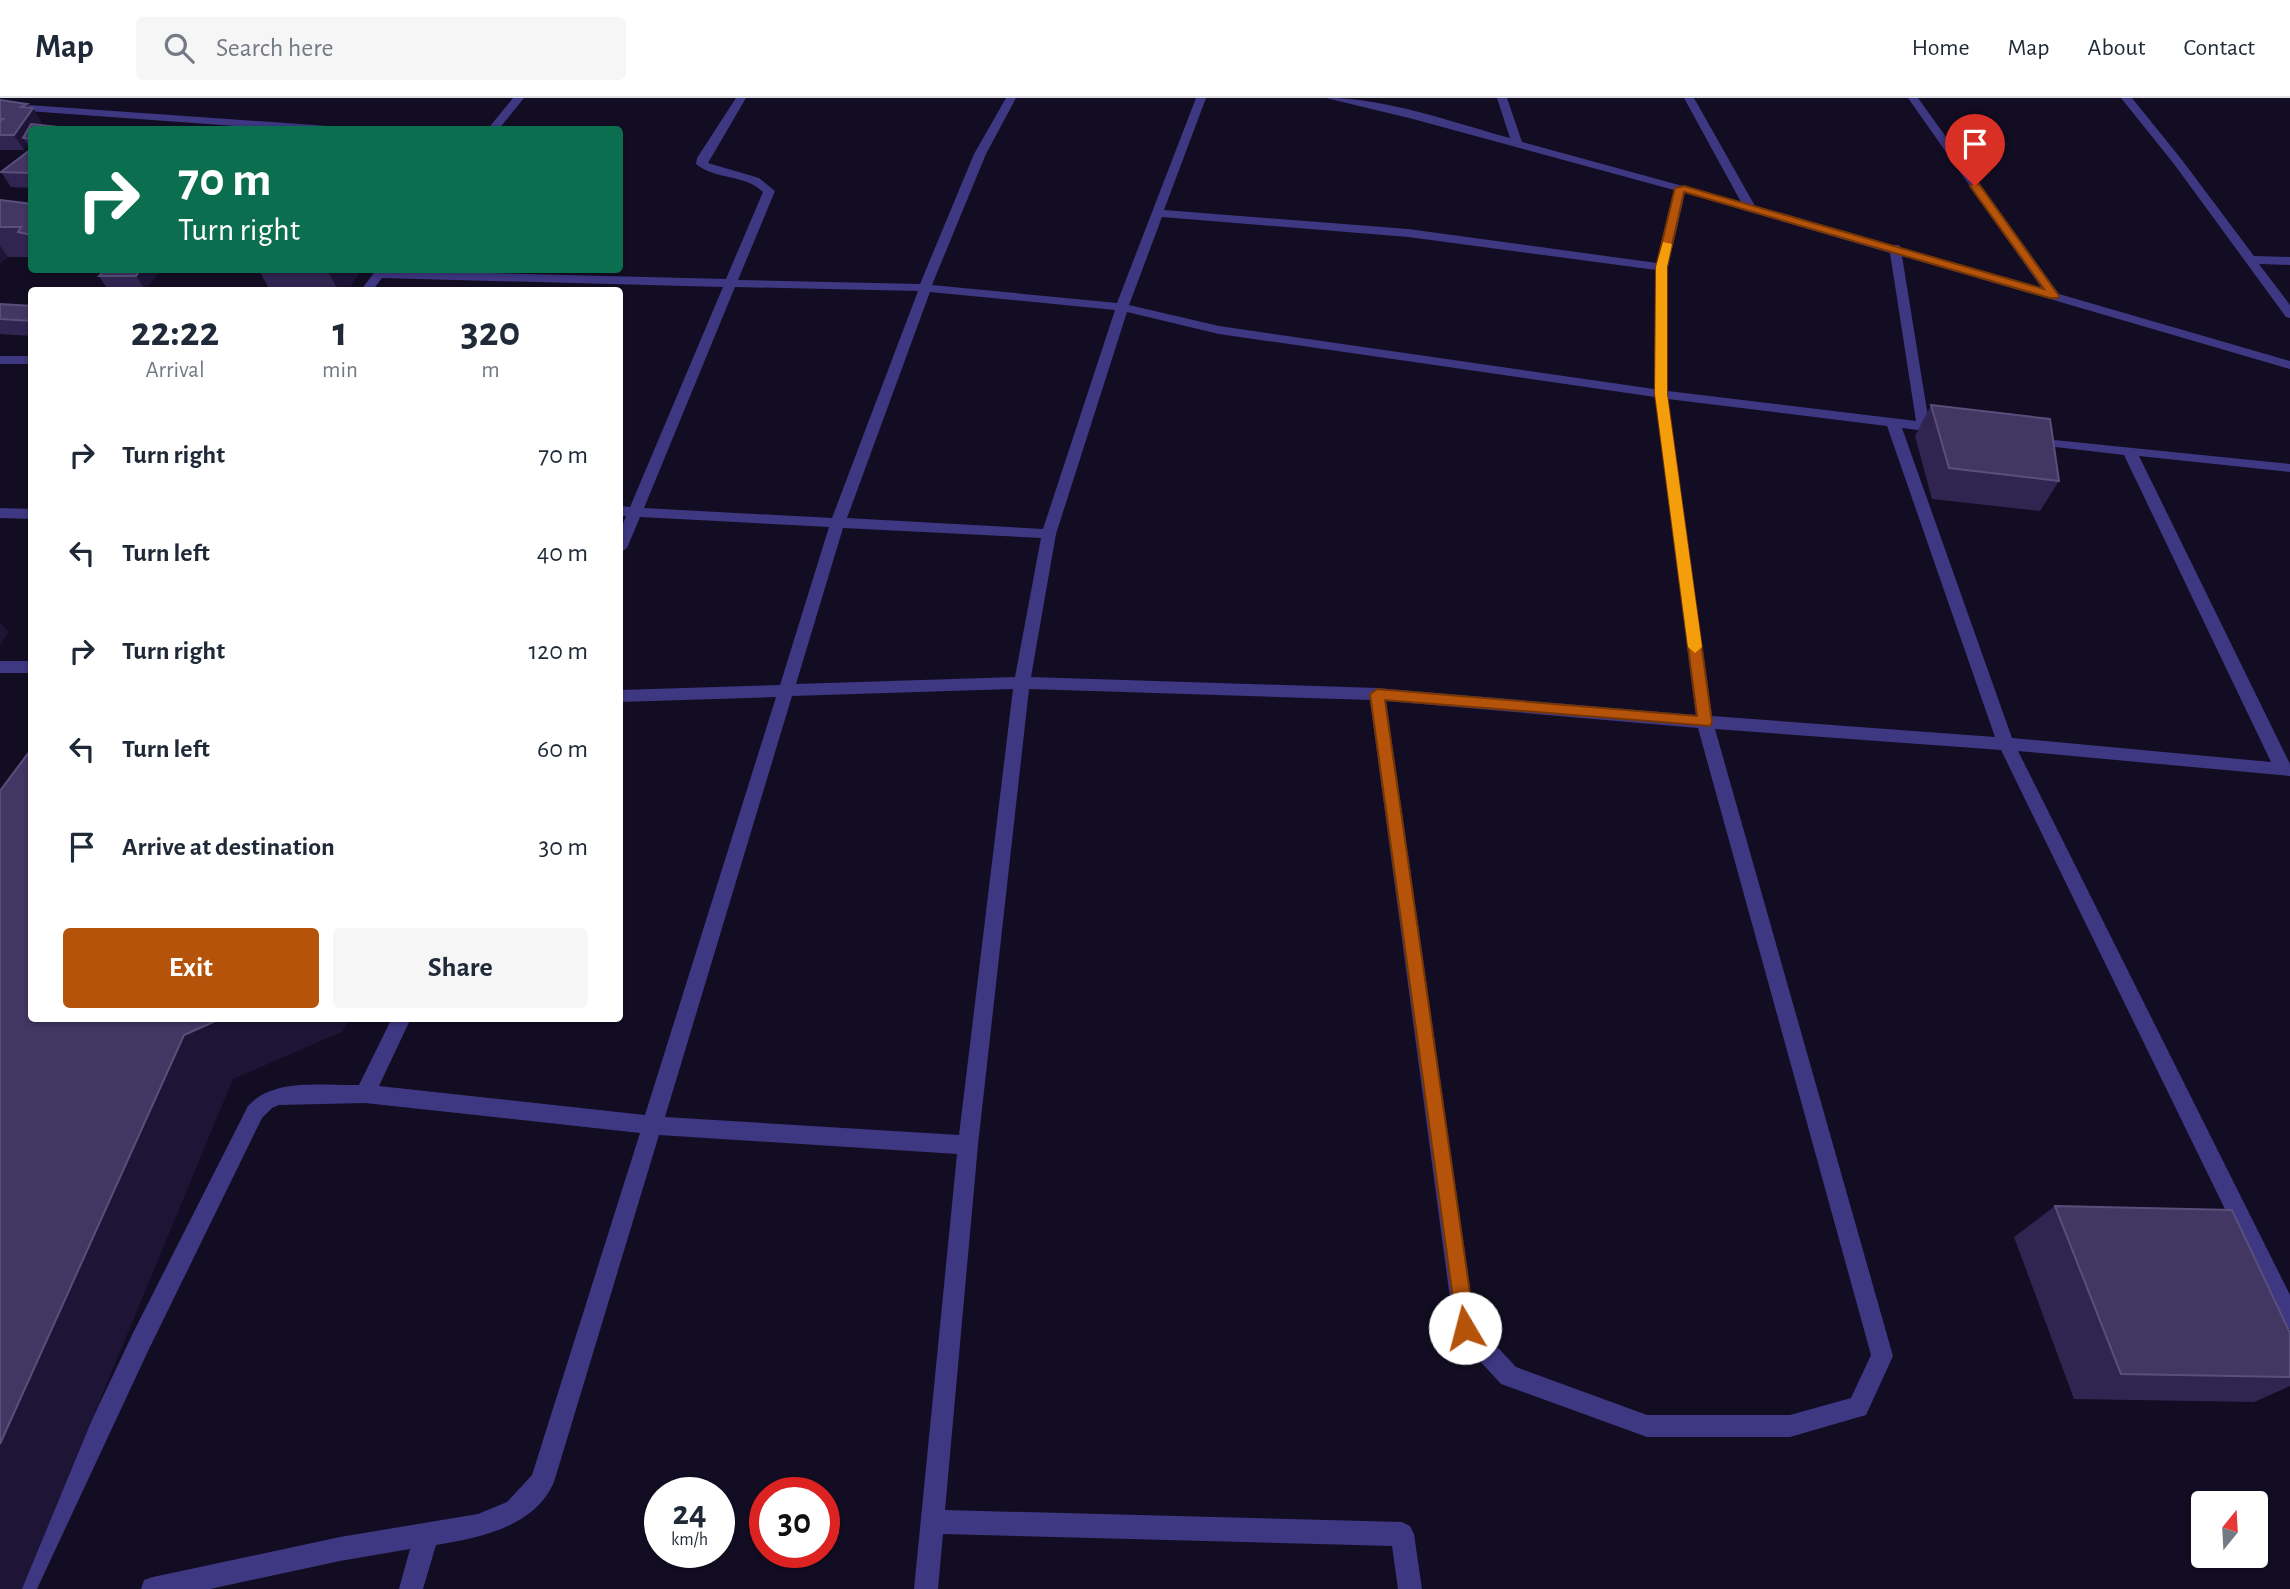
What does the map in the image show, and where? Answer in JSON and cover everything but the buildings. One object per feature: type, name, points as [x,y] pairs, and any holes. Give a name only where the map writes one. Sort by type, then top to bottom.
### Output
[{"type":"street","points":[[495,126],[519,98]]},
{"type":"street","points":[[623,532],[627,511],[769,191],[762,182],[712,170],[702,164],[703,158],[741,98]]},
{"type":"street","points":[[153,1589],[340,1549],[479,1526],[515,1510],[542,1482],[838,522],[925,288],[980,154],[1011,98]]},
{"type":"street","points":[[926,1589],[968,1145],[1022,683],[1049,534],[1122,307],[1201,98]]},
{"type":"street","points":[[1331,98],[1415,116],[1680,188],[1895,248],[2290,365]]},
{"type":"street","points":[[1502,98],[1517,144]]},
{"type":"street","points":[[1689,98],[1750,208]]},
{"type":"street","points":[[1913,98],[2054,296]]},
{"type":"street","points":[[2126,98],[2178,162],[2290,314]]},
{"type":"street","points":[[0,106],[286,126]]},
{"type":"street","points":[[1377,694],[1465,1328],[1509,1376],[1647,1426],[1790,1426],[1858,1406],[1882,1356],[1705,722],[1661,394],[1662,267],[1680,188]]},
{"type":"street","points":[[1157,213],[1408,233],[1662,267]]},
{"type":"street","points":[[1895,248],[1923,426]]},
{"type":"street","points":[[2250,260],[2290,261]]},
{"type":"street","points":[[409,273],[925,288],[1122,307],[1219,330],[1661,394],[1951,430]]},
{"type":"street","points":[[0,360],[28,360]]},
{"type":"street","points":[[1893,423],[2006,744],[2290,1318]]},
{"type":"street","points":[[2020,438],[2290,468]]},
{"type":"street","points":[[2130,452],[2287,770]]},
{"type":"street","points":[[627,511],[1049,534]]},
{"type":"street","points":[[0,513],[28,514]]},
{"type":"street","points":[[0,667],[28,667]]},
{"type":"street","points":[[623,696],[1022,683],[1377,694],[2006,744],[2287,770]]},
{"type":"street","points":[[365,1094],[400,1022]]},
{"type":"street","points":[[24,1589],[141,1341],[255,1112],[265,1101],[279,1096],[365,1094],[652,1125],[968,1145]]},
{"type":"street","points":[[932,1522],[1402,1534],[1410,1589]]},
{"type":"street","points":[[411,1589],[427,1534]]},
{"type":"slow traffic","points":[[1667,244],[1662,267],[1661,394],[1695,647]]},
{"type":"route","points":[[1465,1328],[1377,694],[1705,722],[1661,394],[1662,267],[1680,188],[2054,296],[1975,186]]}]
